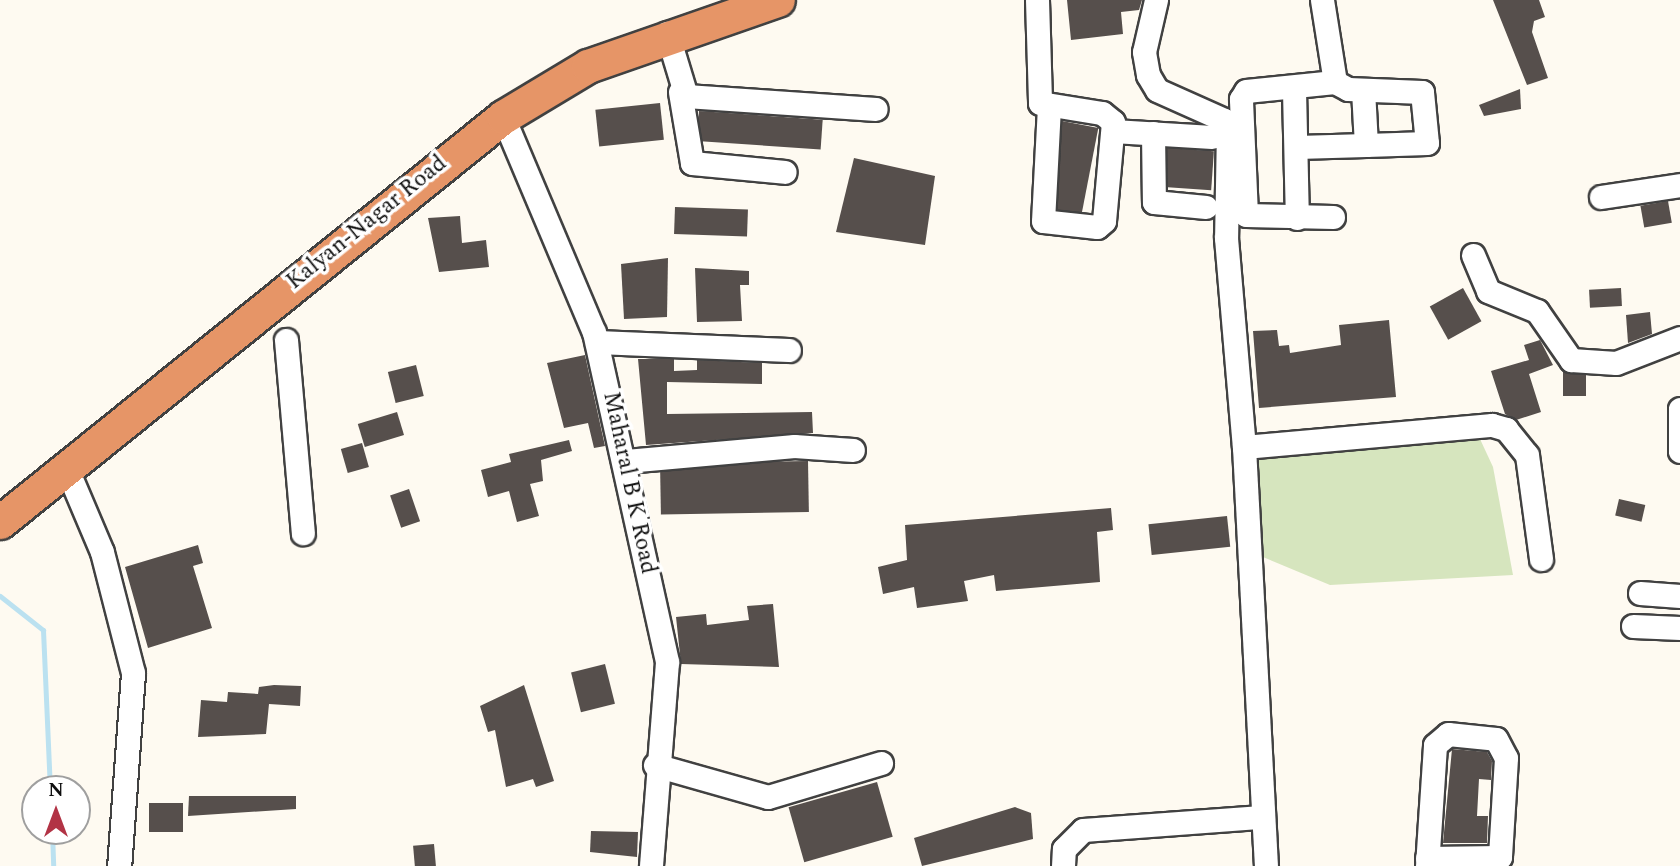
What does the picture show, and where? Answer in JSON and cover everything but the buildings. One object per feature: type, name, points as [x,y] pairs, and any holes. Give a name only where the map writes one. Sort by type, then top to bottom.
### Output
[{"type":"highway","name":"Kalyan-Nagar Road","points":[[0,523],[66,467],[503,117],[588,66],[667,33],[778,0]]},
{"type":"street","points":[[1037,0],[1038,96],[1049,107],[1108,115],[1113,131],[1102,225],[1045,224],[1049,107]]},
{"type":"street","points":[[1156,0],[1144,52],[1148,75],[1157,90],[1224,120],[1228,128],[1226,238],[1244,447],[1266,866]]},
{"type":"street","points":[[1322,0],[1335,82]]},
{"type":"street","points":[[667,33],[692,163],[785,172]]},
{"type":"street","points":[[1297,147],[1423,146],[1428,103],[1415,89],[1363,90],[1335,82],[1294,90],[1242,95],[1242,202],[1251,218],[1333,217]]},
{"type":"street","points":[[1294,90],[1297,218]]},
{"type":"street","points":[[1363,90],[1367,145]]},
{"type":"street","points":[[680,92],[876,109]]},
{"type":"street","name":"Maharal B K Road","points":[[503,117],[597,342],[626,461],[667,662],[655,765],[651,866]]},
{"type":"street","points":[[1113,131],[1212,137]]},
{"type":"street","points":[[1153,133],[1154,202],[1206,207]]},
{"type":"street","points":[[1601,197],[1680,185]]},
{"type":"street","points":[[1473,256],[1488,291],[1537,311],[1571,360],[1616,363],[1680,338]]},
{"type":"street","points":[[286,340],[303,533]]},
{"type":"street","points":[[597,342],[789,350]]},
{"type":"street","points":[[1680,409],[1680,451]]},
{"type":"street","points":[[1244,447],[1492,425],[1506,429],[1527,455],[1541,559]]},
{"type":"street","points":[[626,461],[794,446],[853,450]]},
{"type":"street","points":[[66,467],[102,552],[133,673],[119,866]]},
{"type":"street","points":[[1640,593],[1680,596]]},
{"type":"street","points":[[1633,626],[1680,628]]},
{"type":"street","points":[[1448,734],[1496,739],[1506,752],[1500,857],[1427,862],[1434,745],[1448,734]]},
{"type":"street","points":[[655,765],[768,796],[881,763]]},
{"type":"street","points":[[1063,866],[1064,849],[1083,830],[1262,817]]},
{"type":"green space","points":[[1480,439],[1493,467],[1513,575],[1330,585],[1251,552],[1252,460]]},
{"type":"waterway","points":[[0,596],[43,630],[49,775]]},
{"type":"waterway","points":[[52,845],[53,866]]}]
